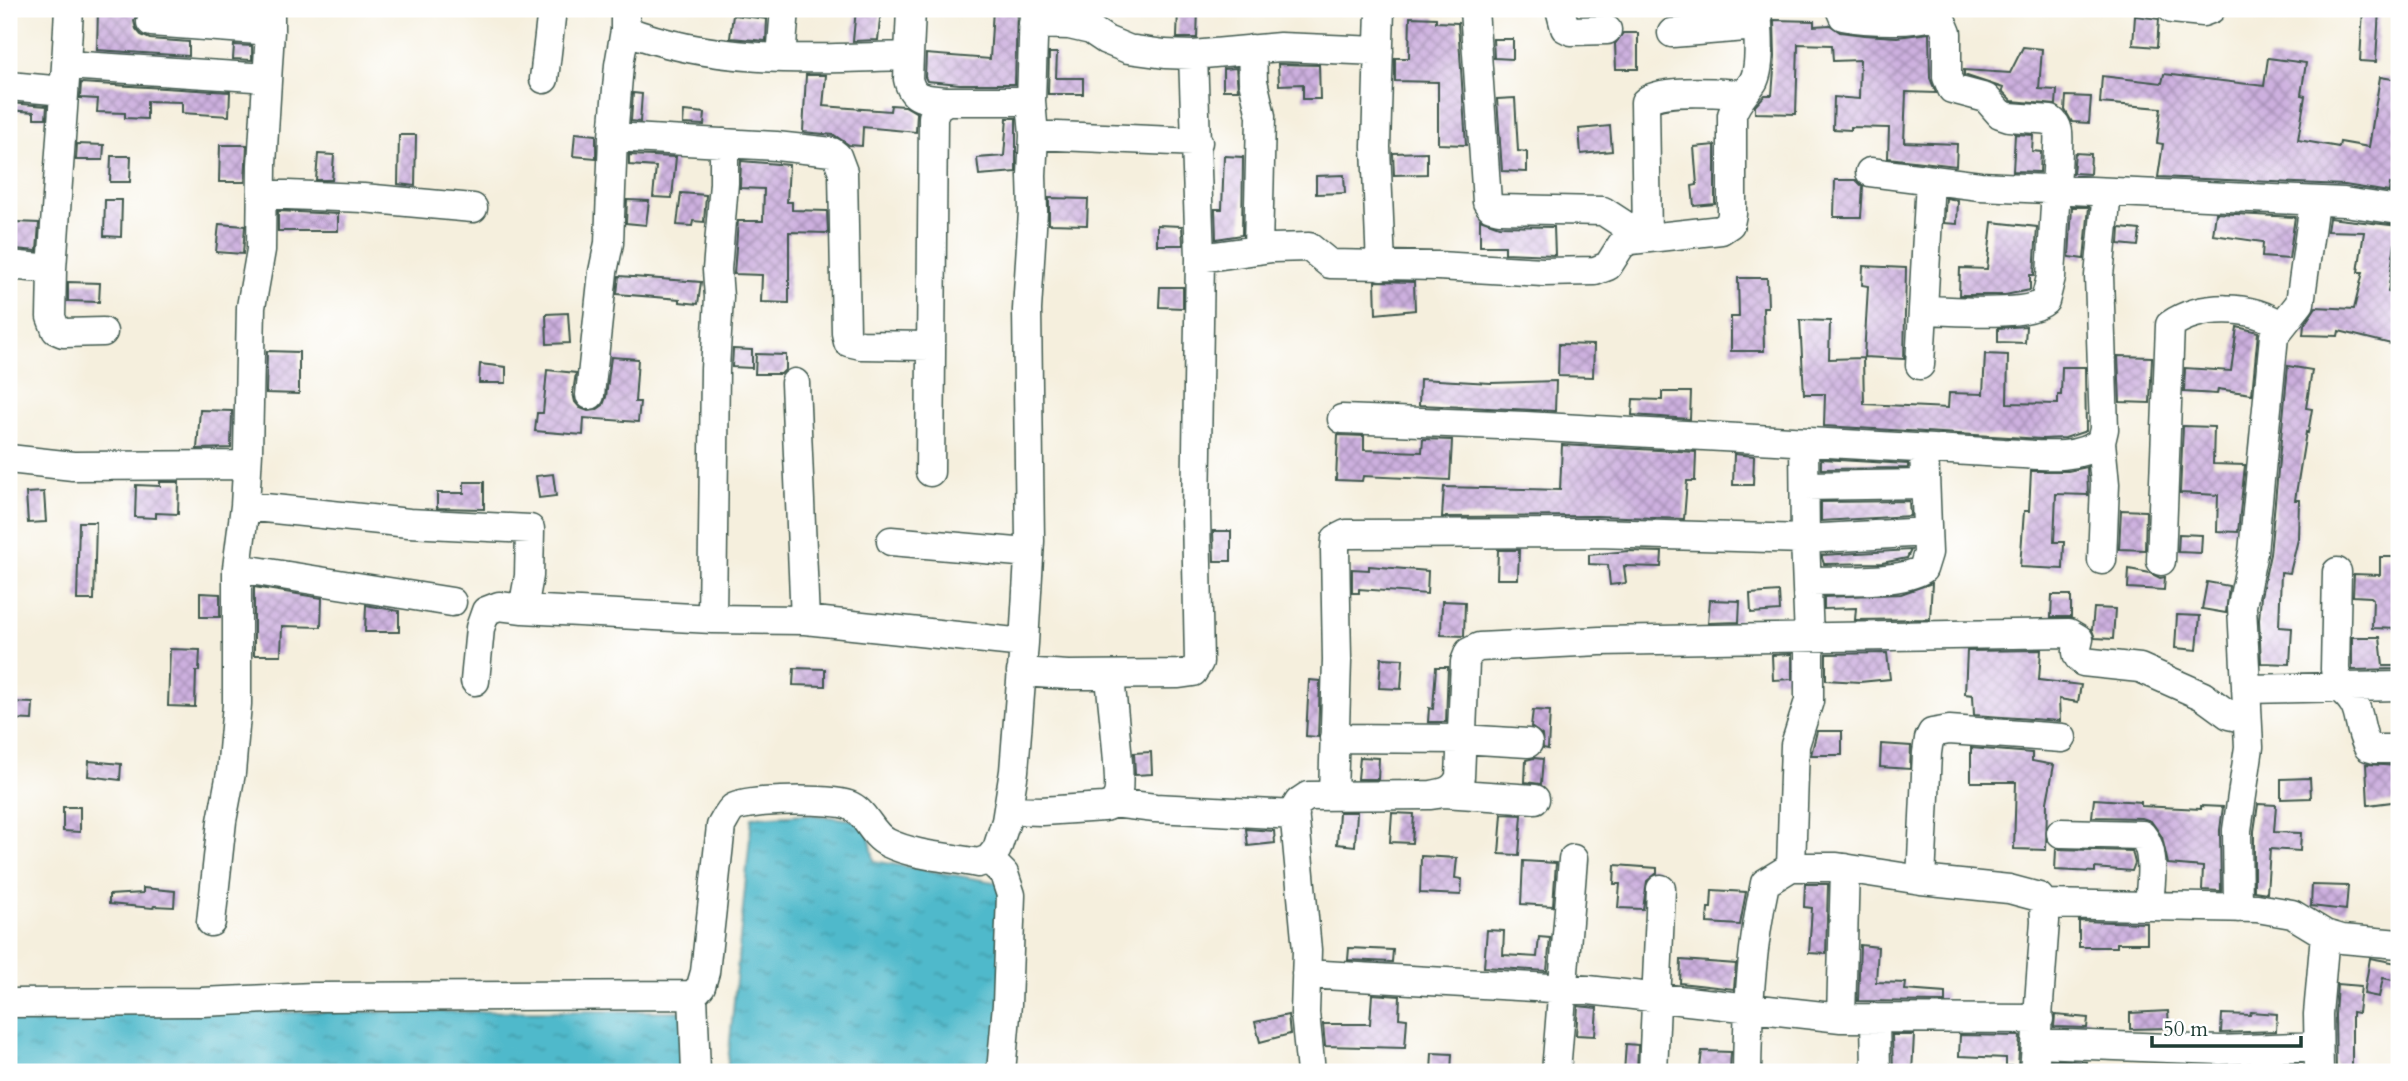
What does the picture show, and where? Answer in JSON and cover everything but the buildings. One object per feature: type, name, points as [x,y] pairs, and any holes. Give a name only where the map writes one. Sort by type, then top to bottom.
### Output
[{"type":"street","points":[[69,9],[50,309],[56,330],[63,333],[103,332]]},
{"type":"street","points":[[544,79],[552,9]]},
{"type":"street","points":[[781,57],[785,9]]},
{"type":"street","points":[[911,9],[908,79],[914,95],[947,101],[1031,100]]},
{"type":"street","points":[[1380,9],[1376,147],[1381,266]]},
{"type":"street","points":[[1474,9],[1487,202],[1491,207],[1499,209],[1603,211],[1611,214],[1639,239]]},
{"type":"street","points":[[1560,9],[1565,28],[1571,31],[1607,30]]},
{"type":"street","points":[[1840,9],[1843,16],[1854,18],[1925,18],[1941,11],[1947,33],[1947,77],[1952,89],[1986,97],[2000,114],[2042,119],[2056,124],[2058,130],[2051,278],[2045,301],[2031,309],[1924,310]]},
{"type":"street","points":[[2172,9],[2203,12],[2211,9]]},
{"type":"street","points":[[695,1072],[693,995],[701,986],[705,972],[722,826],[730,810],[745,803],[835,801],[859,811],[875,834],[901,848],[978,863],[989,859],[997,849],[1008,810],[1014,771],[1030,553],[1027,310],[1033,211],[1034,135],[1031,100],[1034,16],[1091,30],[1128,49],[1164,54],[1193,55],[1252,48],[1311,47],[1379,51]]},
{"type":"street","points":[[1200,258],[1258,250],[1309,247],[1330,264],[1543,272],[1595,271],[1608,266],[1622,244],[1639,239],[1712,233],[1730,224],[1732,115],[1742,94],[1754,81],[1757,70],[1757,18],[1672,33]]},
{"type":"street","points":[[625,19],[646,38],[715,54],[817,59],[909,56]]},
{"type":"street","points":[[590,395],[603,272],[609,243],[613,137],[625,19]]},
{"type":"street","points":[[151,22],[270,20],[261,250],[250,319],[247,465],[237,568],[237,704],[231,773],[222,821],[211,922]]},
{"type":"street","points":[[1252,48],[1253,82],[1261,116],[1258,250]]},
{"type":"street","points":[[1021,672],[1110,675],[1186,673],[1193,672],[1199,662],[1196,514],[1200,258],[1193,55]]},
{"type":"street","points":[[9,86],[65,78],[267,78]]},
{"type":"street","points":[[1639,239],[1645,102],[1649,98],[1677,94],[1742,94]]},
{"type":"street","points":[[930,471],[933,117],[937,107],[947,101]]},
{"type":"street","points":[[1034,135],[1198,142]]},
{"type":"street","points":[[613,137],[832,152],[837,156],[843,172],[848,342],[861,345],[930,346]]},
{"type":"street","points":[[712,619],[715,369],[724,143]]},
{"type":"street","points":[[1870,172],[1980,186],[2149,192],[2314,203],[2344,202],[2399,210]]},
{"type":"street","points":[[1920,365],[1930,180]]},
{"type":"street","points":[[2102,560],[2105,474],[2101,442],[2104,419],[2099,276],[2107,192]]},
{"type":"street","points":[[262,194],[363,198],[473,208]]},
{"type":"street","points":[[2238,908],[2237,830],[2249,747],[2242,606],[2254,541],[2274,336],[2295,313],[2300,303],[2314,203]]},
{"type":"street","points":[[9,265],[52,269]]},
{"type":"street","points":[[2161,561],[2170,325],[2179,318],[2218,310],[2245,312],[2270,318],[2281,326]]},
{"type":"street","points":[[795,383],[805,620]]},
{"type":"street","points":[[1342,419],[1609,430],[1924,449],[2075,454],[2091,450],[2101,442]]},
{"type":"street","points":[[1791,867],[1795,745],[1809,701],[1810,638],[1804,443]]},
{"type":"street","points":[[1808,581],[1880,579],[1919,572],[1926,563],[1924,449]]},
{"type":"street","points":[[9,459],[73,466],[247,465]]},
{"type":"street","points":[[1805,486],[1926,484]]},
{"type":"street","points":[[244,506],[409,523],[530,528],[529,576],[523,609]]},
{"type":"street","points":[[1333,795],[1337,660],[1335,549],[1336,539],[1346,534],[1596,533],[1805,539],[1927,533]]},
{"type":"street","points":[[891,541],[1030,553]]},
{"type":"street","points":[[237,568],[452,602]]},
{"type":"street","points":[[2337,572],[2335,669],[2338,687],[2358,708],[2368,747],[2399,749]]},
{"type":"street","points":[[475,681],[480,628],[486,611],[499,606],[712,619],[805,620],[1024,643]]},
{"type":"street","points":[[1444,793],[1456,786],[1460,777],[1465,662],[1469,652],[1479,647],[1600,641],[2069,633],[2079,639],[2076,652],[2083,662],[2140,668],[2203,696],[2229,715],[2247,719]]},
{"type":"street","points":[[1110,675],[1119,796],[1114,803]]},
{"type":"street","points":[[2246,689],[2399,686]]},
{"type":"street","points":[[1921,880],[1927,753],[1932,733],[1949,730],[2062,738]]},
{"type":"street","points":[[1334,738],[1461,739],[1528,743]]},
{"type":"street","points":[[1311,1072],[1305,1013],[1307,950],[1295,814],[1298,802],[1308,796],[1444,793],[1535,799]]},
{"type":"street","points":[[1008,810],[1104,807],[1114,803],[1155,808],[1295,814]]},
{"type":"street","points":[[2061,833],[2142,835],[2149,846],[2151,862],[2149,906]]},
{"type":"street","points":[[989,859],[1004,874],[1011,895],[1007,1004],[1001,1072]]},
{"type":"street","points":[[1556,1072],[1573,859]]},
{"type":"street","points":[[1746,1072],[1754,932],[1765,883],[1791,867],[1846,868],[1921,880],[2009,889],[2039,897],[2044,904],[2045,932],[2034,1072]]},
{"type":"street","points":[[1841,1018],[1846,868]]},
{"type":"street","points":[[1653,1072],[1661,889]]},
{"type":"street","points":[[2044,904],[2278,911],[2292,915],[2325,934],[2399,944]]},
{"type":"street","points":[[1306,974],[1563,989],[1841,1018],[1875,1018],[2038,1031],[2318,1059],[2318,1014],[2325,934]]},
{"type":"street","points":[[9,1003],[693,995]]},
{"type":"street","points":[[1875,1018],[1876,1072]]},
{"type":"water","points":[[808,814],[867,822],[874,861],[1000,883],[1009,1072],[727,1072],[752,817]]},
{"type":"water","points":[[682,1011],[693,1072],[9,1072],[9,1013]]}]
